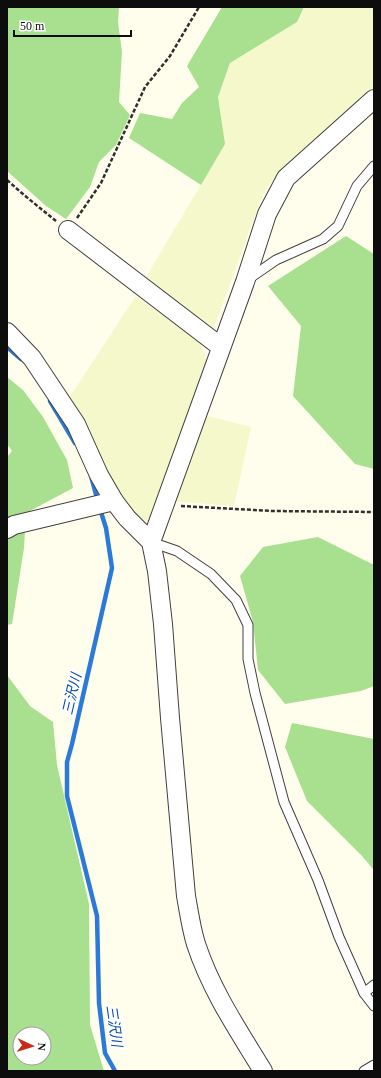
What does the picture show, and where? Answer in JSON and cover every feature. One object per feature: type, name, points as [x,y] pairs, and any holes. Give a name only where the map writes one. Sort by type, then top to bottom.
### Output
[{"type":"street","points":[[263,1071],[215,991],[200,954],[190,920],[186,896],[163,624],[157,572],[151,542],[245,282],[266,214],[286,178],[374,99]]},
{"type":"street","points":[[68,230],[221,347]]},
{"type":"street","points":[[7,332],[32,358],[76,424],[99,475],[114,501],[127,518],[151,542]]},
{"type":"street","points":[[7,529],[14,525],[114,501]]},
{"type":"lane","points":[[245,282],[276,260],[323,239],[338,226],[357,186],[374,166]]},
{"type":"lane","points":[[151,542],[178,552],[211,574],[236,600],[239,606],[248,625],[248,659],[255,693],[284,802],[318,880],[339,937],[364,993],[374,1006]]},
{"type":"lane","points":[[364,993],[374,985]]},
{"type":"lane","points":[[364,1071],[374,1065]]},
{"type":"path","points":[[7,180],[68,230],[101,183],[145,87],[170,56],[199,7]]},
{"type":"path","points":[[165,505],[272,511],[374,512]]},
{"type":"green space","points":[[7,7],[119,7],[118,22],[122,52],[119,102],[130,115],[116,145],[99,162],[90,187],[66,219],[46,206],[7,171]]},
{"type":"green space","points":[[222,7],[304,7],[297,22],[230,63],[218,97],[225,144],[201,185],[129,138],[140,113],[172,119],[182,103],[199,87],[187,66]]},
{"type":"green space","points":[[304,7],[374,7],[374,90],[277,174],[263,194],[215,325],[210,330],[143,282],[225,144],[218,97],[230,63],[297,22]]},
{"type":"green space","points":[[346,236],[374,254],[374,469],[355,464],[293,396],[301,326],[268,286]]},
{"type":"green space","points":[[136,296],[200,343],[207,361],[153,520],[142,522],[118,493],[83,420],[69,398]]},
{"type":"green space","points":[[7,377],[23,390],[43,417],[67,460],[73,488],[26,513],[24,548],[12,624],[7,625],[7,457],[12,451],[7,444]]},
{"type":"green space","points":[[200,414],[251,427],[234,506],[170,501]]},
{"type":"green space","points":[[318,537],[374,565],[374,686],[361,691],[285,704],[258,670],[253,622],[240,576],[263,547]]},
{"type":"green space","points":[[7,675],[30,706],[53,722],[57,765],[89,904],[90,1025],[104,1071],[7,1071]]},
{"type":"green space","points":[[292,723],[374,739],[374,870],[307,801],[285,747]]},
{"type":"waterway","name":"三沢川","points":[[7,347],[21,359]]},
{"type":"waterway","name":"三沢川","points":[[50,401],[75,443]]},
{"type":"waterway","name":"三沢川","points":[[91,476],[98,502]]},
{"type":"waterway","name":"三沢川","points":[[100,509],[106,528],[112,568],[67,762],[67,796],[97,916],[99,1003],[105,1053],[115,1071]]}]
